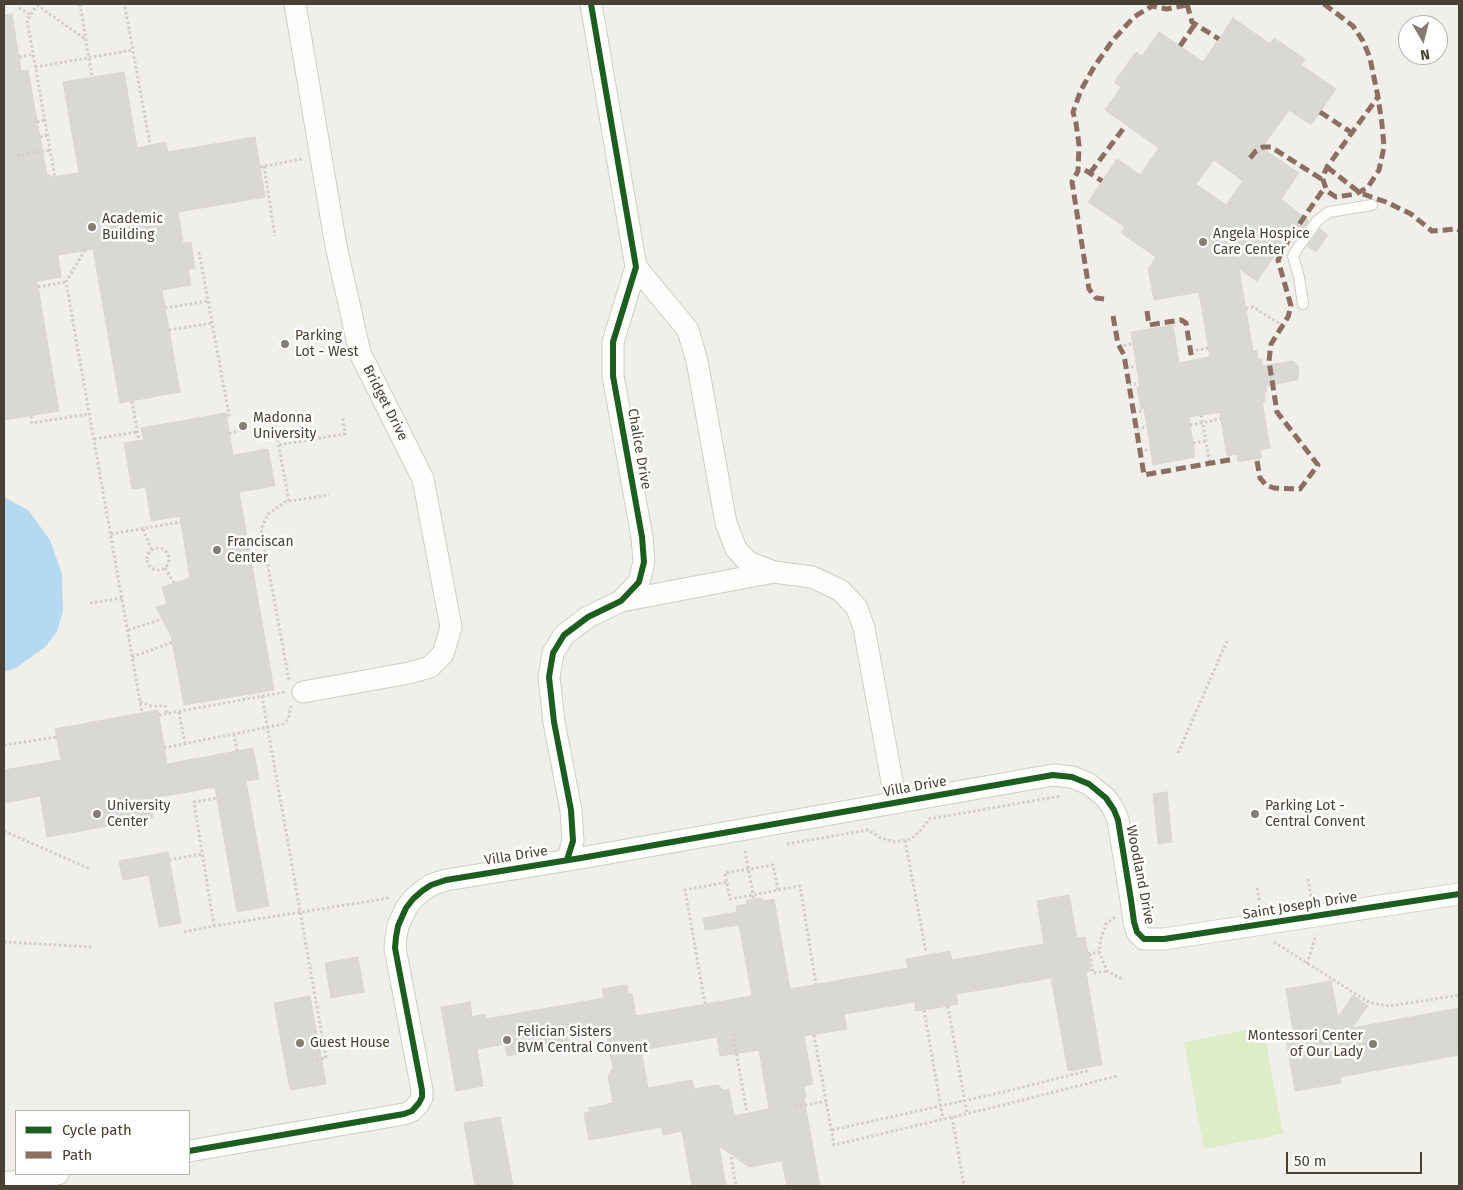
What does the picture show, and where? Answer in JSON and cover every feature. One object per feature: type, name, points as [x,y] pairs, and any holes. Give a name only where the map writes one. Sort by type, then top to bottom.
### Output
[{"type":"street","name":"Bridget Drive","points":[[294,690],[409,673],[430,667],[443,654],[451,627],[423,479],[360,353],[336,246],[295,4]]},
{"type":"street","name":"Chalice Drive","points":[[591,4],[636,266],[613,342],[613,376],[642,537],[644,562],[639,582],[621,601]]},
{"type":"street","name":"Chalice Drive","points":[[636,266],[688,330],[698,361],[726,523],[736,549],[748,562],[774,572],[812,577],[840,590],[856,608],[864,628],[896,803]]},
{"type":"street","name":"Chalice Drive","points":[[567,860],[572,840],[570,810],[554,722],[549,677],[554,653],[564,635],[588,617],[621,601],[774,572]]},
{"type":"street","name":"Villa Drive","points":[[190,1151],[404,1114],[412,1111],[422,1097],[422,1090],[395,948],[396,937],[398,926],[406,908],[422,892],[446,880],[1054,775],[1072,777],[1098,790]]},
{"type":"street","name":"Woodland Drive","points":[[1098,790],[1114,810],[1118,820],[1134,922],[1137,932],[1144,939]]},
{"type":"street","name":"Saint Joseph Drive","points":[[1144,939],[1164,939],[1459,894]]},
{"type":"street","points":[[4,1183],[52,1175]]},
{"type":"lane","points":[[1303,304],[1299,277],[1293,256],[1316,221],[1329,212],[1372,205]]},
{"type":"path","points":[[55,177],[27,20],[37,4],[86,38]]},
{"type":"path","points":[[80,4],[92,77]]},
{"type":"path","points":[[125,7],[150,145]]},
{"type":"path","points":[[19,8],[31,15]]},
{"type":"path","points":[[35,67],[133,50]]},
{"type":"path","points":[[19,57],[33,54]]},
{"type":"path","points":[[37,122],[45,120]]},
{"type":"path","points":[[40,137],[48,135]]},
{"type":"path","points":[[17,156],[50,150]]},
{"type":"path","points":[[276,236],[262,166],[320,156]]},
{"type":"path","points":[[85,250],[66,282],[142,713]]},
{"type":"path","points":[[199,252],[229,415],[226,417]]},
{"type":"path","points":[[38,287],[66,282]]},
{"type":"path","points":[[165,308],[208,301]]},
{"type":"path","points":[[1246,308],[1253,307],[1282,325]]},
{"type":"path","points":[[169,330],[212,323]]},
{"type":"path","points":[[1119,346],[1133,344]]},
{"type":"path","points":[[1191,351],[1209,348]]},
{"type":"path","points":[[1126,368],[1137,366]]},
{"type":"path","points":[[1129,385],[1140,383]]},
{"type":"path","points":[[132,401],[139,441]]},
{"type":"path","points":[[1134,412],[1144,411]]},
{"type":"path","points":[[30,416],[32,423],[89,414]]},
{"type":"path","points":[[1201,415],[1210,463]]},
{"type":"path","points":[[279,445],[345,434],[343,417]]},
{"type":"path","points":[[1190,425],[1221,420]]},
{"type":"path","points":[[275,425],[289,502]]},
{"type":"path","points":[[229,434],[247,427]]},
{"type":"path","points":[[1137,429],[1147,427]]},
{"type":"path","points":[[94,439],[137,432]]},
{"type":"path","points":[[1193,443],[1206,441]]},
{"type":"path","points":[[1140,451],[1151,449]]},
{"type":"path","points":[[164,748],[267,728],[283,724],[288,720],[294,690],[261,529],[268,514],[284,502],[329,495]]},
{"type":"path","points":[[111,534],[181,522]]},
{"type":"path","points":[[142,529],[152,551]]},
{"type":"path","points":[[160,549],[167,553],[169,561],[165,568],[157,570],[150,566],[148,558],[152,551],[160,549]]},
{"type":"path","points":[[165,568],[174,583]]},
{"type":"path","points":[[90,603],[122,598]]},
{"type":"path","points":[[128,630],[162,619]]},
{"type":"path","points":[[1178,753],[1227,641]]},
{"type":"path","points":[[132,657],[172,642]]},
{"type":"path","points":[[158,715],[294,690]]},
{"type":"path","points":[[262,696],[326,1058],[309,1061]]},
{"type":"path","points":[[140,702],[152,706],[165,706],[166,714]]},
{"type":"path","points":[[179,712],[185,744]]},
{"type":"path","points":[[234,734],[237,751]]},
{"type":"path","points":[[4,745],[57,737]]},
{"type":"path","points":[[783,844],[868,830],[881,838],[896,842],[911,839],[929,819],[1098,790]]},
{"type":"path","points":[[214,926],[194,802],[217,798]]},
{"type":"path","points":[[4,831],[90,869]]},
{"type":"path","points":[[904,840],[926,952]]},
{"type":"path","points":[[736,852],[745,851],[753,897]]},
{"type":"path","points":[[169,860],[202,854]]},
{"type":"path","points":[[778,890],[773,865],[725,873],[730,899],[753,897],[800,886],[816,984]]},
{"type":"path","points":[[705,1004],[685,890],[727,882]]},
{"type":"path","points":[[1258,888],[1266,937],[1370,1003],[1390,1006],[1459,995]]},
{"type":"path","points":[[184,932],[393,897],[406,908]]},
{"type":"path","points":[[1107,971],[1099,952],[1101,938],[1106,924],[1115,917]]},
{"type":"path","points":[[4,942],[93,947]]},
{"type":"path","points":[[1099,952],[1089,954],[1093,973],[1107,971],[1124,980]]},
{"type":"path","points":[[948,1006],[967,1114]]},
{"type":"path","points":[[924,1010],[943,1119]]},
{"type":"path","points":[[733,1034],[748,1113]]},
{"type":"path","points":[[814,1035],[834,1145],[1117,1076]]},
{"type":"path","points":[[832,1130],[1087,1071],[1086,1068]]},
{"type":"path","points":[[795,1107],[826,1101]]},
{"type":"path","points":[[952,1117],[964,1186]]},
{"type":"path","points":[[731,1157],[736,1186]]},
{"type":"green space","points":[[1263,1027],[1283,1134],[1204,1149],[1184,1042]]},
{"type":"water","points":[[4,497],[28,510],[50,540],[62,574],[63,611],[57,632],[45,647],[16,668],[4,672]]},
{"type":"building","name":"Academic Building","points":[[12,14],[21,71],[28,70],[47,176],[79,173],[63,82],[124,72],[137,148],[166,142],[168,152],[255,137],[265,197],[178,212],[183,243],[191,242],[195,268],[188,269],[191,285],[162,290],[180,392],[120,403],[93,249],[58,255],[61,277],[37,281],[59,411],[4,420],[4,15]]},
{"type":"building","name":"Angela Hospice Care Center","points":[[1233,18],[1270,44],[1274,38],[1305,59],[1301,65],[1336,89],[1311,125],[1289,110],[1262,148],[1299,173],[1281,199],[1309,221],[1296,238],[1289,235],[1257,281],[1239,269],[1253,351],[1257,351],[1258,359],[1262,359],[1262,366],[1293,361],[1298,366],[1299,374],[1297,380],[1266,386],[1267,392],[1264,392],[1265,402],[1262,402],[1270,448],[1260,450],[1262,458],[1238,462],[1237,454],[1227,456],[1220,412],[1189,417],[1195,457],[1153,465],[1144,408],[1141,409],[1137,387],[1140,387],[1131,332],[1173,325],[1179,363],[1210,357],[1199,292],[1154,300],[1148,269],[1156,257],[1121,233],[1125,227],[1088,202],[1117,159],[1140,175],[1159,148],[1105,110],[1121,87],[1114,82],[1136,52],[1142,56],[1159,32],[1203,62]],"holes":[[[1214,160],[1243,181],[1226,205],[1196,184]]]},
{"type":"building","points":[[1320,229],[1328,235],[1316,252],[1307,246]]},
{"type":"building","name":"Franciscan Center","points":[[226,413],[233,455],[268,449],[275,486],[239,492],[274,690],[184,705],[171,636],[156,607],[167,604],[162,587],[190,578],[180,516],[151,521],[146,487],[132,489],[124,443],[144,440],[141,428]]},
{"type":"building","name":"University Center","points":[[158,710],[167,764],[253,748],[259,779],[246,781],[269,906],[237,912],[215,787],[149,799],[153,818],[47,837],[40,796],[4,803],[4,770],[61,760],[55,729]]},
{"type":"building","points":[[1167,792],[1172,842],[1158,844],[1153,794]]},
{"type":"building","points":[[168,852],[181,923],[159,927],[149,875],[123,880],[119,861]]},
{"type":"building","name":"Felician Sisters BVM Central Convent","points":[[1069,895],[1077,938],[1085,937],[1091,971],[1086,972],[1102,1065],[1068,1071],[1051,978],[956,994],[958,1004],[931,1009],[916,1011],[915,1002],[844,1014],[847,1029],[804,1036],[813,1084],[804,1086],[806,1097],[804,1098],[820,1186],[787,1186],[782,1161],[749,1167],[719,1146],[726,1186],[692,1186],[682,1131],[663,1135],[662,1127],[589,1140],[584,1113],[589,1112],[589,1108],[613,1103],[608,1076],[613,1068],[605,1026],[567,1033],[569,1045],[507,1056],[505,1044],[477,1049],[483,1086],[456,1091],[441,1007],[470,1002],[472,1017],[485,1014],[486,1019],[604,998],[602,989],[627,985],[628,994],[632,993],[636,1016],[752,996],[739,925],[705,930],[703,918],[737,912],[736,906],[747,904],[746,900],[762,898],[763,901],[774,899],[790,989],[908,968],[906,959],[950,951],[952,960],[1044,944],[1037,901]],"holes":[[[717,1037],[720,1056],[759,1050],[769,1109],[734,1116],[729,1089],[723,1090],[718,1085],[694,1089],[692,1080],[648,1088],[641,1050]]]},
{"type":"building","points":[[358,957],[364,992],[331,998],[325,963]]},
{"type":"building","name":"Montessori Center of Our Lady","points":[[1331,981],[1338,1017],[1353,995],[1368,1006],[1352,1028],[1459,1008],[1459,1055],[1340,1077],[1341,1083],[1295,1091],[1285,1032],[1293,1031],[1286,989]]},
{"type":"building","name":"Guest House","points":[[310,996],[326,1084],[290,1090],[274,1003]]},
{"type":"building","points":[[500,1117],[513,1186],[475,1186],[464,1123]]},
{"type":"marked path","points":[[1187,4],[1192,22],[1219,39]]},
{"type":"marked path","points":[[1104,299],[1096,298],[1089,289],[1072,182],[1078,171],[1079,145],[1073,112],[1081,90],[1094,67],[1113,40],[1134,17],[1152,6],[1167,9],[1191,4]]},
{"type":"marked path","points":[[1324,4],[1353,26],[1363,41],[1370,58],[1378,97],[1384,147],[1379,170],[1368,187],[1356,194],[1336,197],[1327,191],[1323,180],[1324,174],[1327,167],[1378,97]]},
{"type":"marked path","points":[[1180,46],[1195,24]]},
{"type":"marked path","points":[[1320,112],[1352,133]]},
{"type":"marked path","points":[[1090,173],[1123,129]]},
{"type":"marked path","points":[[1250,158],[1263,147],[1271,147],[1323,180]]},
{"type":"marked path","points":[[1327,167],[1360,193],[1386,202],[1411,214],[1432,231],[1459,230]]},
{"type":"marked path","points":[[1085,170],[1102,181]]},
{"type":"marked path","points":[[1257,461],[1260,478],[1266,485],[1274,488],[1300,489],[1318,465],[1277,412],[1269,361],[1271,344],[1288,317],[1291,306],[1278,260],[1289,239],[1325,187]]},
{"type":"marked path","points":[[1147,311],[1149,325],[1181,320],[1186,323],[1192,360]]},
{"type":"marked path","points":[[1113,316],[1118,344],[1124,355],[1144,475],[1234,459]]},
{"type":"cycle path","points":[[567,860],[573,841],[571,810],[554,722],[549,677],[553,653],[564,635],[588,617],[621,601],[639,582],[644,562],[642,537],[613,376],[613,342],[636,267],[591,4]]},
{"type":"cycle path","points":[[190,1151],[404,1114],[412,1111],[422,1097],[422,1090],[395,948],[396,937],[398,926],[406,908],[413,899],[431,885],[446,880],[1053,775],[1072,777],[1089,784],[1106,798],[1114,810],[1118,820],[1134,922],[1137,932],[1144,939],[1164,939],[1459,894]]},
{"type":"place","name":"Academic Building","points":[[92,227]]},
{"type":"place","name":"Angela Hospice Care Center","points":[[1203,242]]},
{"type":"place","name":"Parking Lot - West","points":[[285,344]]},
{"type":"place","name":"Madonna University","points":[[243,426]]},
{"type":"place","name":"Franciscan Center","points":[[217,550]]},
{"type":"place","name":"University Center","points":[[97,814]]},
{"type":"place","name":"Parking Lot - Central Convent","points":[[1255,814]]},
{"type":"place","name":"Felician Sisters BVM Central Convent","points":[[507,1040]]},
{"type":"place","name":"Guest House","points":[[300,1043]]},
{"type":"place","name":"Montessori Center of Our Lady","points":[[1373,1044]]}]
